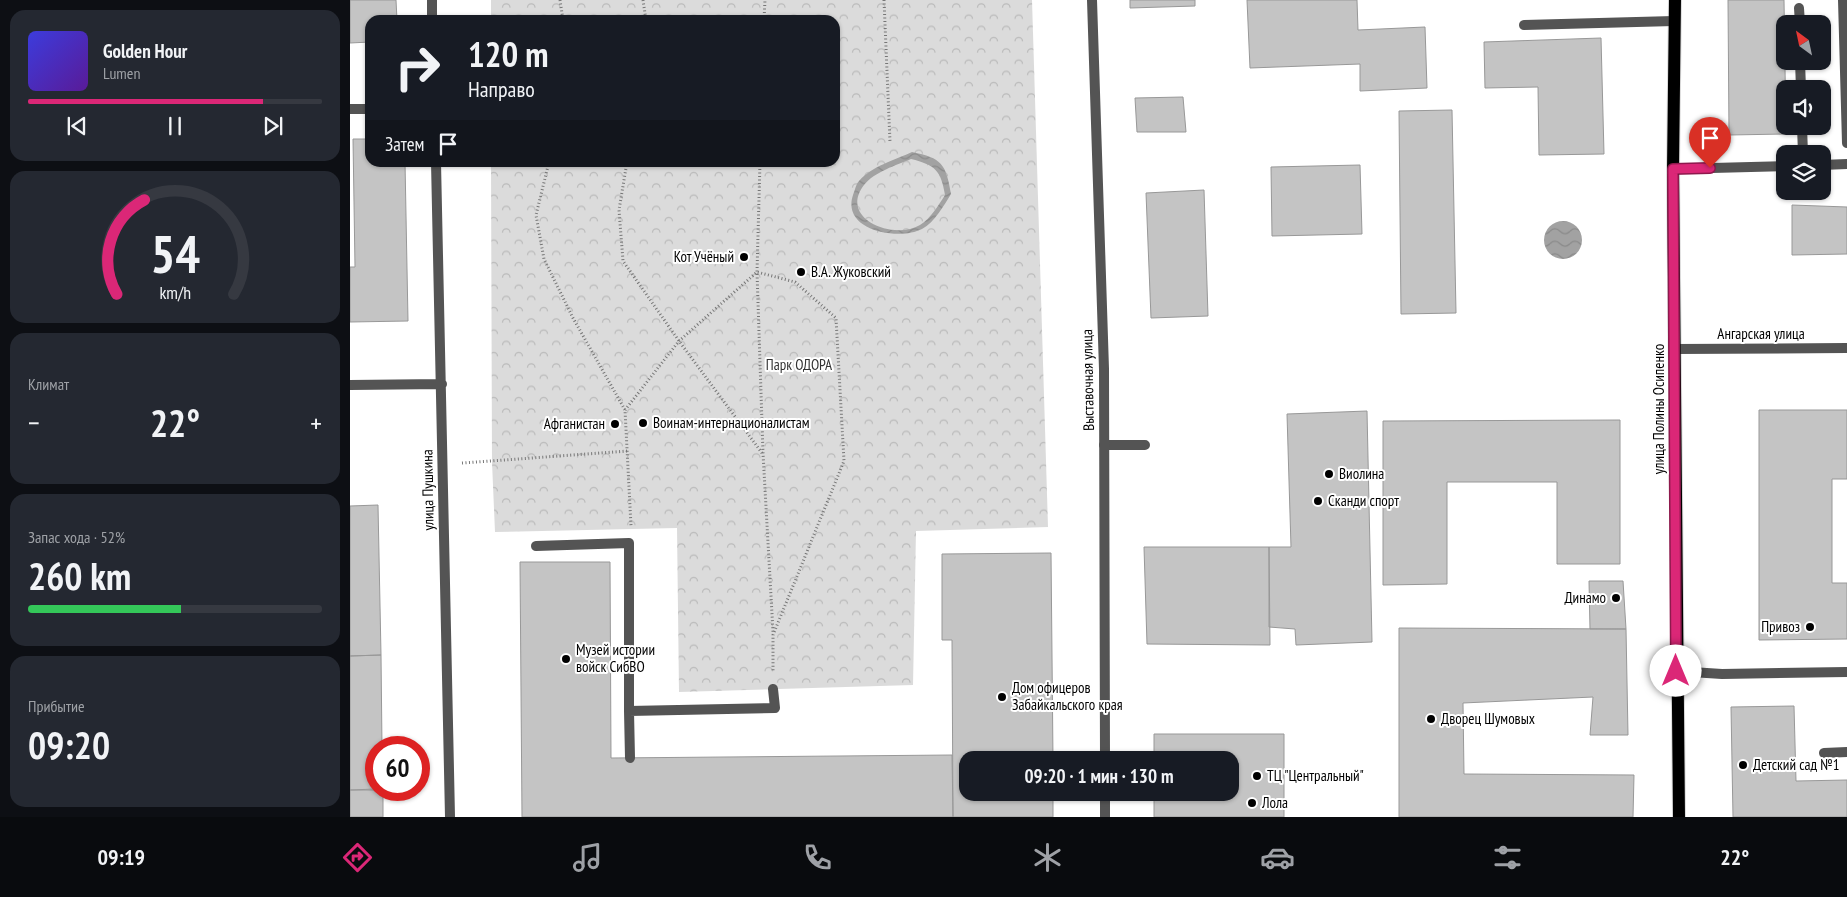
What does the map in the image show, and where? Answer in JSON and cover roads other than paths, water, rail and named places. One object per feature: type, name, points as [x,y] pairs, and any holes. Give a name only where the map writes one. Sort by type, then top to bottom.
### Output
[{"type":"main road","name":"улица Полины Осипенко","points":[[1675,0],[1673,169],[1678,817]]},
{"type":"street","points":[[432,0],[432,15]]},
{"type":"street","name":"Выставочная улица","points":[[1092,0],[1104,369],[1105,751]]},
{"type":"street","points":[[1842,0],[1847,144]]},
{"type":"street","points":[[1799,8],[1799,15]]},
{"type":"street","points":[[1524,24],[1674,21]]},
{"type":"street","points":[[350,109],[365,109]]},
{"type":"street","points":[[1831,164],[1847,164]]},
{"type":"street","points":[[1673,169],[1776,166]]},
{"type":"street","name":"улица Пушкина","points":[[436,167],[450,817]]},
{"type":"street","name":"Ангарская улица","points":[[1675,349],[1847,348]]},
{"type":"street","points":[[350,385],[442,384]]},
{"type":"street","points":[[1104,445],[1145,445]]},
{"type":"street","points":[[536,546],[629,543],[630,758]]},
{"type":"street","points":[[1676,671],[1722,674],[1847,672]]},
{"type":"street","points":[[629,711],[775,708],[773,689]]},
{"type":"street","points":[[1824,752],[1847,752]]},
{"type":"street","points":[[1105,801],[1105,817]]},
{"type":"water","points":[[912,152],[936,160],[944,169],[951,194],[942,208],[927,226],[912,232],[900,234],[887,233],[863,225],[855,217],[852,207],[853,195],[858,182],[877,167]],"holes":[[[911,159],[931,166],[936,170],[945,195],[934,212],[920,225],[909,229],[897,230],[872,224],[863,217],[858,208],[858,197],[864,185],[868,180],[886,169]]]},
{"type":"water","points":[[1563,221],[1577,226],[1582,240],[1577,254],[1563,259],[1549,254],[1544,240],[1549,226]]},
{"type":"place","name":"Кот Учёный","points":[[744,257]]},
{"type":"place","name":"В.А. Жуковский","points":[[801,272]]},
{"type":"place","name":"Воинам-интернационалистам","points":[[643,423]]},
{"type":"place","name":"Афганистан","points":[[615,424]]},
{"type":"place","name":"Виолина","points":[[1329,474]]},
{"type":"place","name":"Сканди спорт","points":[[1318,501]]},
{"type":"place","name":"Динамо","points":[[1616,598]]},
{"type":"place","name":"Привоз","points":[[1810,627]]},
{"type":"place","name":"Музей истории войск СибВО","points":[[566,659]]},
{"type":"place","name":"Дом офицеров Забайкальского края","points":[[1002,697]]},
{"type":"place","name":"Дворец Шумовых","points":[[1431,719]]},
{"type":"place","name":"Детский сад №1","points":[[1743,765]]},
{"type":"place","name":"ТЦ \"Центральный\"","points":[[1257,776]]},
{"type":"place","name":"Лола","points":[[1252,803]]},
{"type":"park label","name":"Парк ОДОРА","points":[[799,365]]}]
